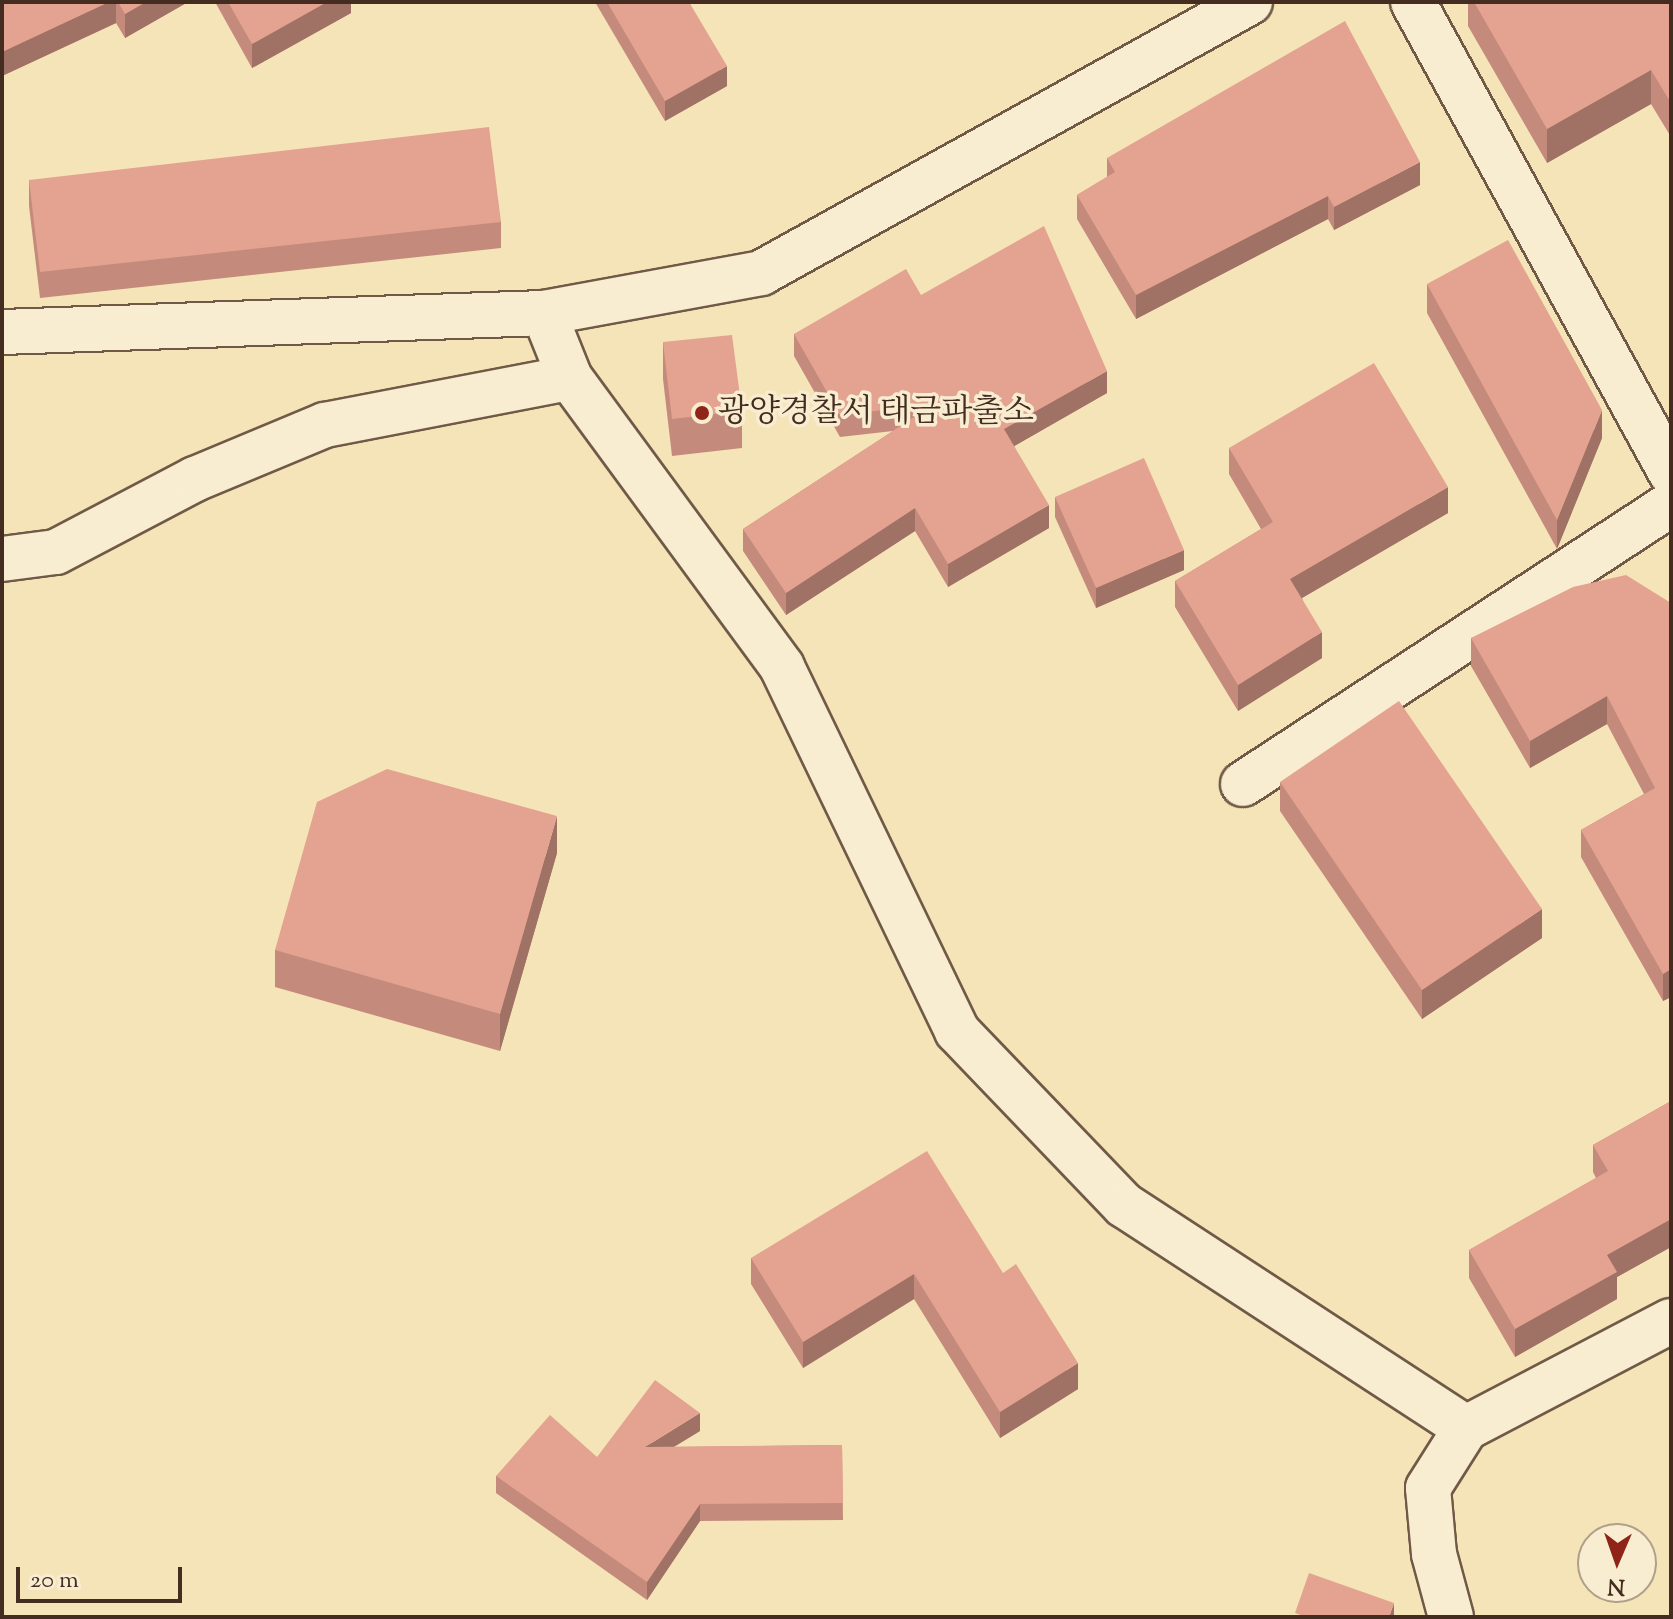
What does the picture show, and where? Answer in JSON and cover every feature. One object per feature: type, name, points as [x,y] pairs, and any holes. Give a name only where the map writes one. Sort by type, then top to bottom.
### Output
[{"type":"street","points":[[2,332],[544,313],[761,273],[1250,2]]},
{"type":"street","points":[[1413,2],[1671,473]]},
{"type":"street","points":[[544,313],[570,378],[782,667],[957,1031],[1124,1205],[1466,1428]]},
{"type":"street","points":[[2,559],[56,552],[195,479],[325,425],[570,378]]},
{"type":"street","points":[[1243,784],[1671,504]]},
{"type":"street","points":[[1451,1617],[1434,1554],[1428,1488],[1466,1428],[1671,1321]]},
{"type":"building","points":[[2,2],[109,2],[2,52]]},
{"type":"building","points":[[118,2],[146,2],[125,14]]},
{"type":"building","points":[[228,2],[327,2],[252,44]]},
{"type":"building","points":[[607,2],[689,2],[727,66],[665,101]]},
{"type":"building","points":[[1474,2],[1671,2],[1671,103],[1651,70],[1547,129]]},
{"type":"building","points":[[1345,21],[1420,162],[1334,207],[1328,196],[1136,295],[1077,195],[1115,172],[1107,158]]},
{"type":"building","points":[[489,127],[501,222],[40,272],[29,180]]},
{"type":"building","points":[[1044,226],[1107,371],[1004,429],[1049,505],[948,564],[915,508],[786,593],[743,529],[934,404],[840,415],[794,334],[906,269],[921,295]]},
{"type":"building","points":[[1508,240],[1602,410],[1557,520],[1427,284]]},
{"type":"building","points":[[732,335],[742,411],[672,419],[663,342]]},
{"type":"building","points":[[1374,363],[1448,487],[1290,579],[1322,632],[1238,685],[1175,581],[1273,522],[1229,448]]},
{"type":"building","points":[[1144,458],[1184,550],[1096,588],[1055,497]]},
{"type":"building","points":[[1626,575],[1671,603],[1671,969],[1663,974],[1581,830],[1655,788],[1607,696],[1530,741],[1471,638],[1573,587]]},
{"type":"building","points":[[1399,701],[1542,909],[1422,990],[1280,782]]},
{"type":"building","points":[[387,769],[557,816],[500,1014],[275,950],[317,802]]},
{"type":"building","points":[[1671,1101],[1671,1219],[1607,1255],[1617,1272],[1515,1329],[1469,1250],[1608,1171],[1593,1145]]},
{"type":"building","points":[[927,1151],[1003,1273],[1016,1264],[1078,1363],[1000,1412],[914,1274],[803,1342],[751,1258]]},
{"type":"building","points":[[655,1380],[700,1413],[645,1447],[842,1445],[843,1503],[700,1504],[647,1582],[496,1476],[550,1415],[597,1457]]},
{"type":"building","points":[[1309,1573],[1394,1603],[1389,1617],[1306,1617],[1295,1613]]},
{"type":"place","name":"광양경찰서 태금파출소","points":[[702,413]]}]
